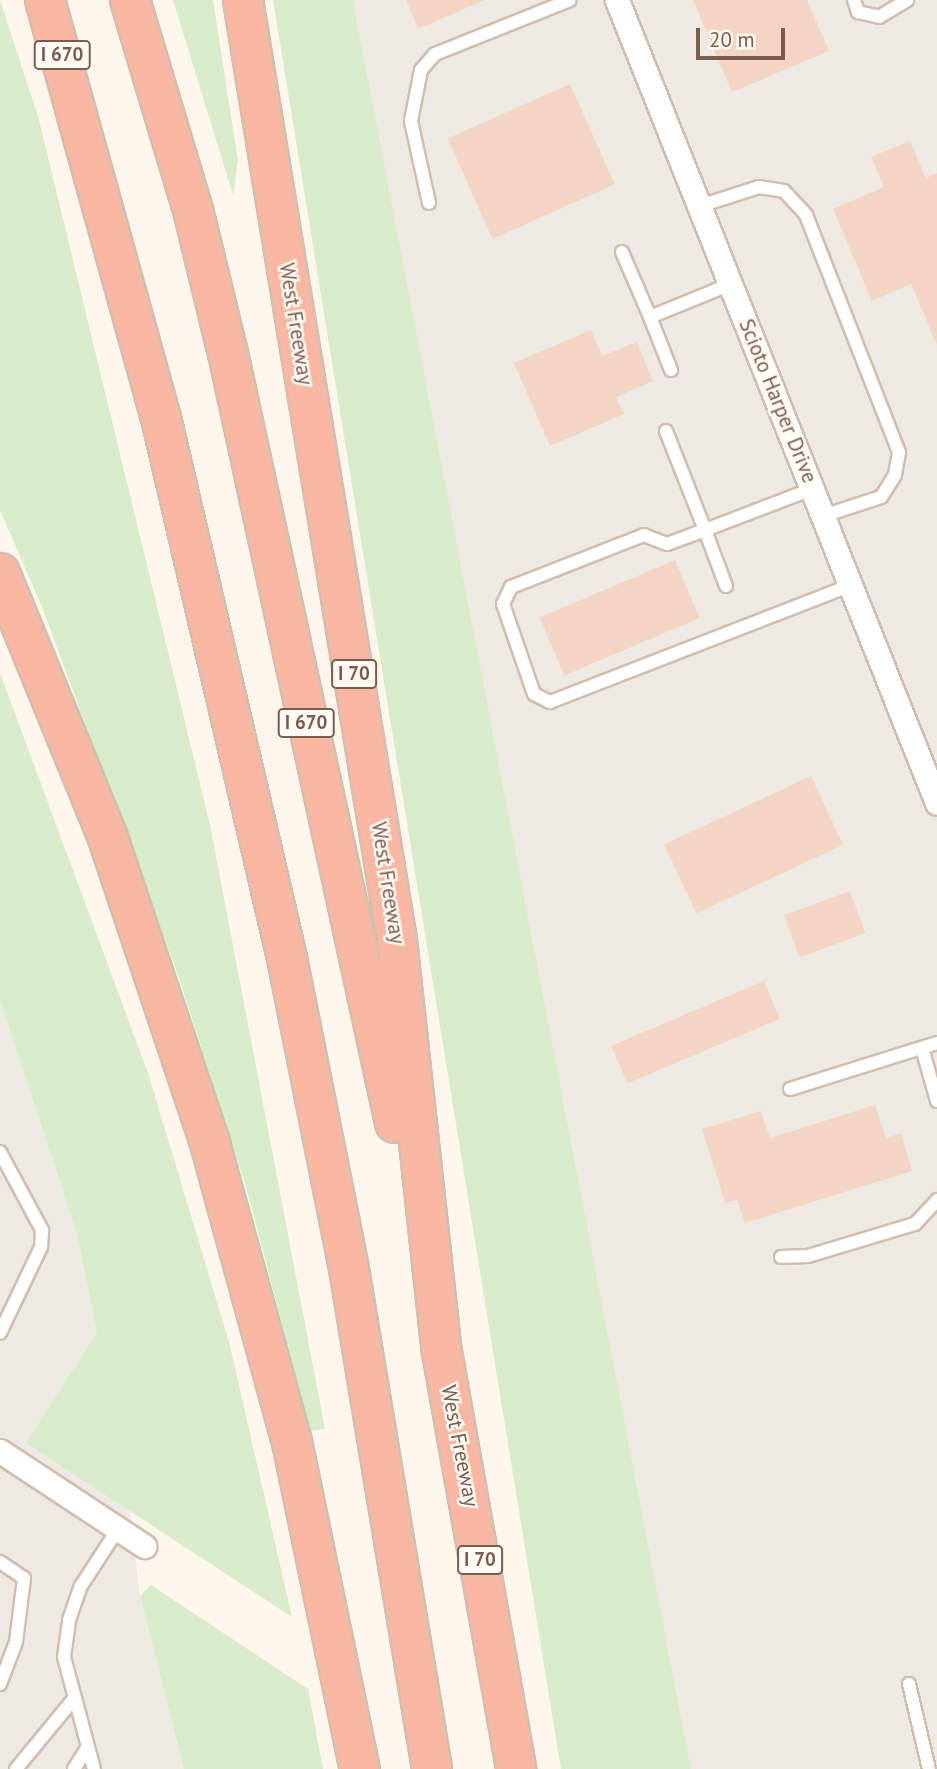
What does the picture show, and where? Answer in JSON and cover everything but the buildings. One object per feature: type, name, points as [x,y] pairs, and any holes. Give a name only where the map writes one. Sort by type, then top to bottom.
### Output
[{"type":"highway","name":"I 670","points":[[45,0],[162,422],[288,958],[349,1269],[432,1769]]},
{"type":"highway","name":"I 670","points":[[130,0],[194,214],[228,353],[442,1352]]},
{"type":"highway","name":"West Freeway","points":[[243,0],[397,940],[442,1352],[516,1769]]},
{"type":"highway","points":[[0,573],[107,835],[210,1143],[292,1442],[360,1769]]},
{"type":"street","name":"Scioto Harper Drive","points":[[617,0],[937,803]]},
{"type":"street","points":[[0,1451],[144,1546]]},
{"type":"lane","points":[[429,204],[411,121],[421,70],[435,54],[570,0]]},
{"type":"lane","points":[[853,0],[858,12],[879,17],[907,0]]},
{"type":"lane","points":[[700,206],[759,187],[784,191],[806,215],[900,452],[895,475],[881,497],[823,516]]},
{"type":"lane","points":[[622,252],[671,370]]},
{"type":"lane","points":[[650,317],[731,284]]},
{"type":"lane","points":[[666,431],[726,586]]},
{"type":"lane","points":[[812,489],[667,544],[644,535],[511,587],[503,604],[534,694],[550,702],[851,586]]},
{"type":"lane","points":[[790,1089],[937,1043]]},
{"type":"lane","points":[[922,1048],[937,1101]]},
{"type":"lane","points":[[0,1152],[42,1230],[41,1247],[0,1333]]},
{"type":"lane","points":[[781,1256],[808,1256],[915,1224],[937,1200]]},
{"type":"lane","points":[[94,1769],[72,1702],[64,1657],[69,1619],[81,1586],[118,1529]]},
{"type":"lane","points":[[0,1562],[24,1577],[16,1642],[0,1684]]},
{"type":"lane","points":[[909,1684],[929,1769]]},
{"type":"lane","points":[[16,1769],[72,1702]]},
{"type":"lane","points":[[74,1769],[88,1748]]},
{"type":"shaded area","points":[[353,0],[937,0],[937,1769],[691,1769]]},
{"type":"shaded area","points":[[0,1001],[76,1230],[97,1332],[26,1443],[129,1508],[140,1596],[184,1769],[0,1769]]},
{"type":"green space","points":[[0,0],[38,116],[210,825],[325,1429],[310,1431],[247,1190],[177,972],[42,607],[0,510]]},
{"type":"green space","points":[[173,0],[213,0],[238,161],[233,195]]},
{"type":"green space","points":[[273,0],[353,0],[691,1769],[561,1769]]},
{"type":"green space","points":[[0,673],[148,1073],[229,1342],[292,1617],[26,1443],[97,1332],[76,1230],[0,1001]]},
{"type":"green space","points":[[151,1585],[308,1689],[323,1769],[184,1769],[140,1596]]}]
